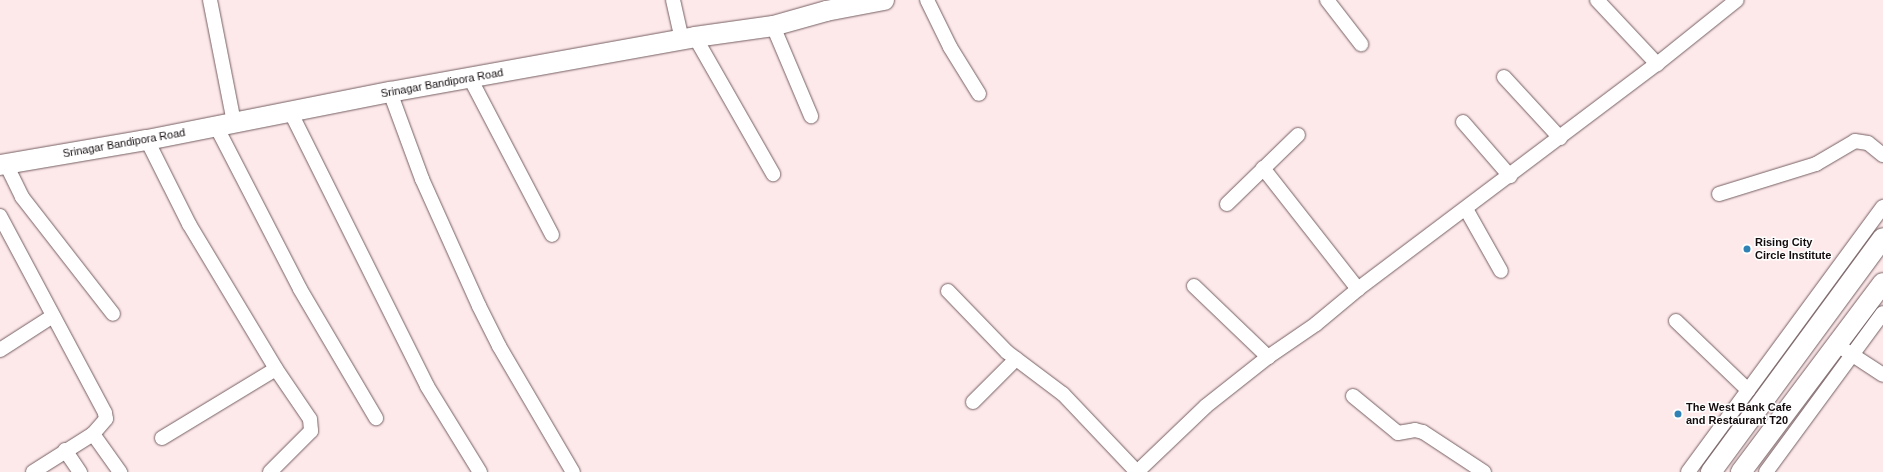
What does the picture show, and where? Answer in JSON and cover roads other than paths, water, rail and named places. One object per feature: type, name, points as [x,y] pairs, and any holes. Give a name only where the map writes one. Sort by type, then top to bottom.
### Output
[{"type":"highway","name":"Srinagar Bandipora Road","points":[[3,164],[147,140],[390,92],[688,38],[773,26],[825,6],[884,0]]},
{"type":"highway","points":[[1711,472],[1883,238]]},
{"type":"highway","points":[[1744,471],[1845,350],[1883,283]]},
{"type":"street","points":[[210,0],[225,124],[297,283],[376,418]]},
{"type":"street","points":[[673,0],[688,38],[773,174]]},
{"type":"street","points":[[927,0],[950,47],[979,94]]},
{"type":"street","points":[[1327,0],[1361,44]]},
{"type":"street","points":[[1597,0],[1657,64]]},
{"type":"street","points":[[948,291],[1016,359],[1063,394],[1137,472],[1206,406],[1268,357],[1316,324],[1358,289],[1560,138],[1657,64],[1737,0]]},
{"type":"street","points":[[773,26],[810,116]]},
{"type":"street","points":[[1504,77],[1560,138]]},
{"type":"street","points":[[470,78],[552,235]]},
{"type":"street","points":[[390,92],[422,179],[479,306],[499,346],[573,472]]},
{"type":"street","points":[[290,111],[427,386],[480,472]]},
{"type":"street","points":[[1462,122],[1510,176]]},
{"type":"street","points":[[1227,204],[1298,135]]},
{"type":"street","points":[[147,140],[182,212],[312,427],[307,435],[270,472]]},
{"type":"street","points":[[1719,194],[1816,164],[1855,141],[1868,143],[1883,155]]},
{"type":"street","points":[[3,164],[22,197],[113,314]]},
{"type":"street","points":[[1263,168],[1358,289]]},
{"type":"street","points":[[1688,472],[1883,207]]},
{"type":"street","points":[[1466,209],[1501,271]]},
{"type":"street","points":[[0,216],[105,413],[105,423],[93,434],[33,472]]},
{"type":"street","points":[[1194,286],[1268,357]]},
{"type":"street","points":[[1766,472],[1845,350],[1883,313]]},
{"type":"street","points":[[0,350],[53,316]]},
{"type":"street","points":[[1676,321],[1748,390]]},
{"type":"street","points":[[1845,350],[1883,375]]},
{"type":"street","points":[[973,402],[1016,359]]},
{"type":"street","points":[[162,438],[276,369]]},
{"type":"street","points":[[1353,396],[1398,433],[1415,430],[1423,432],[1484,472]]},
{"type":"street","points":[[93,434],[120,472]]},
{"type":"street","points":[[66,450],[80,472]]},
{"type":"place","name":"Rising City Circle Institute","points":[[1747,249]]},
{"type":"place","name":"The West Bank Cafe and Restaurant T20","points":[[1678,414]]}]
